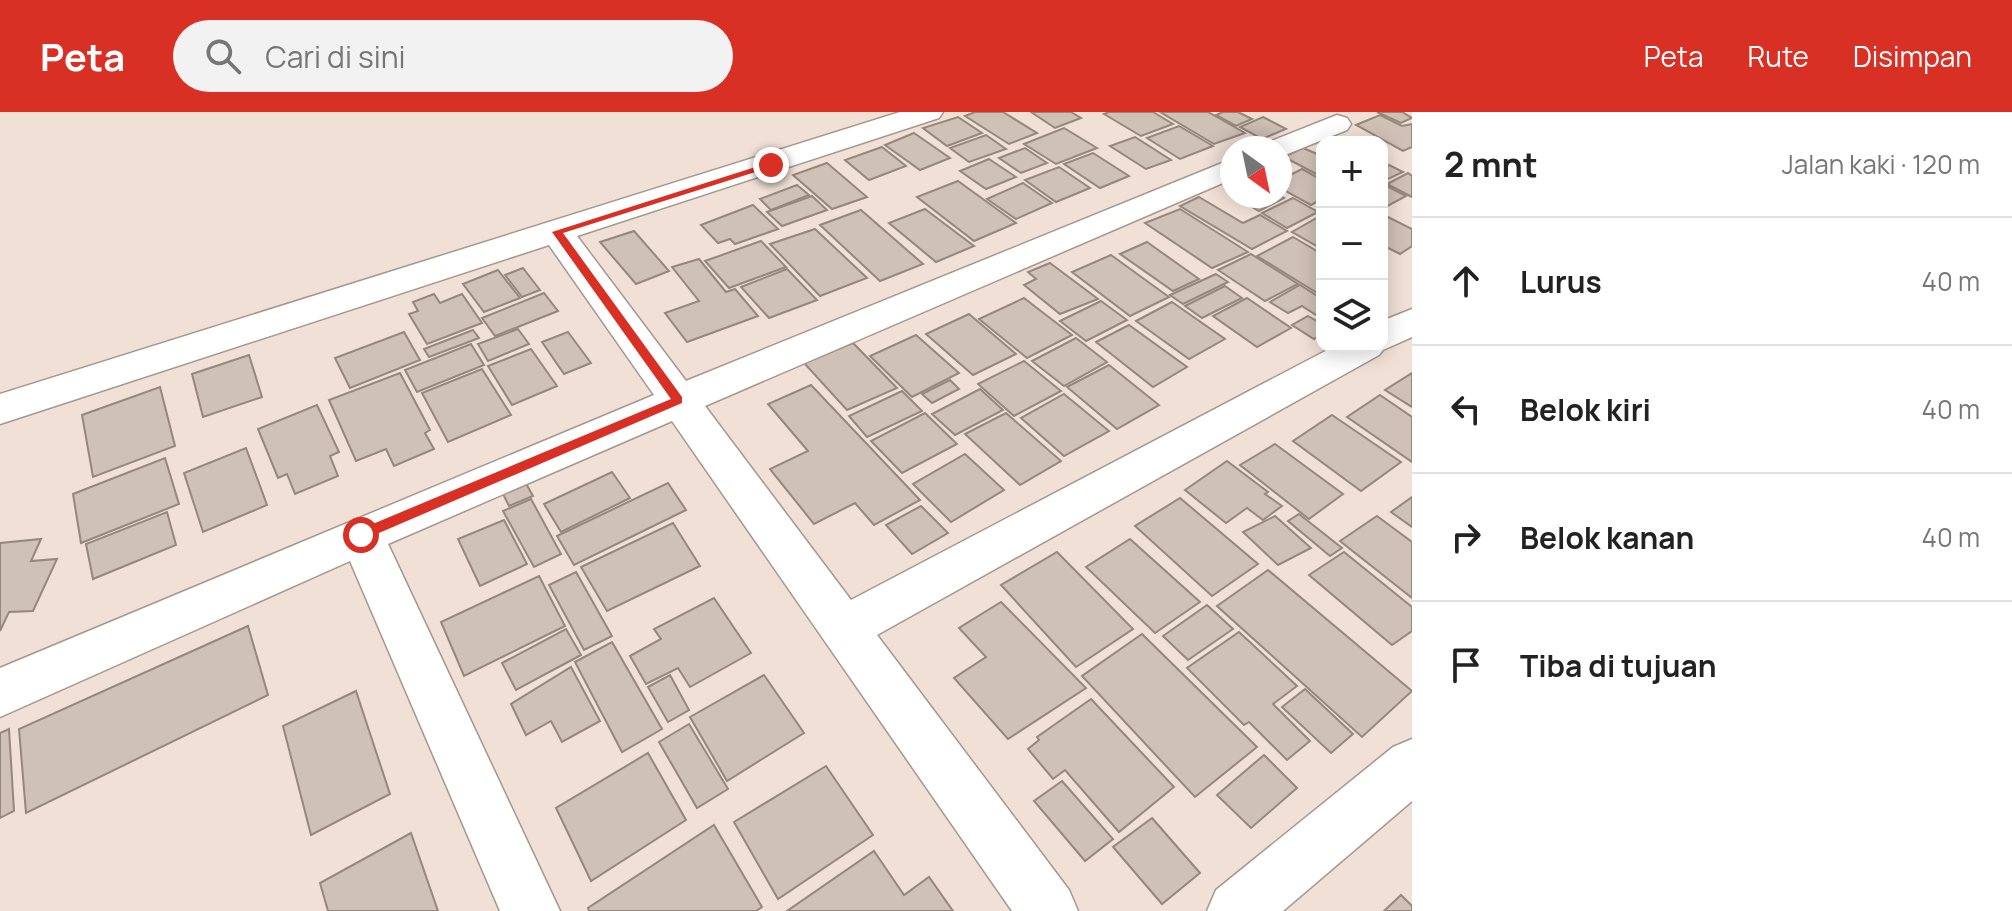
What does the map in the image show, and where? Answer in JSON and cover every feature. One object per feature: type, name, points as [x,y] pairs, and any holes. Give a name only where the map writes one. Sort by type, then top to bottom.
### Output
[{"type":"street","points":[[0,409],[929,112]]},
{"type":"street","points":[[1292,143],[1337,124]]},
{"type":"street","points":[[0,693],[361,535],[1220,173]]},
{"type":"street","points":[[557,232],[1048,911]]},
{"type":"street","points":[[1388,334],[1412,321]]},
{"type":"street","points":[[844,628],[1355,352]]},
{"type":"street","points":[[361,535],[530,911]]},
{"type":"street","points":[[1237,911],[1412,766]]},
{"type":"building","points":[[975,112],[1003,112],[1037,133],[1009,144],[965,116]]},
{"type":"building","points":[[1031,112],[1071,112],[1081,118],[1055,128]]},
{"type":"building","points":[[1153,112],[1173,124],[1141,136],[1104,114]]},
{"type":"building","points":[[1160,112],[1208,112],[1245,133],[1220,136],[1220,142],[1214,144]]},
{"type":"building","points":[[1238,112],[1252,119],[1236,126],[1216,115]]},
{"type":"building","points":[[1377,112],[1402,112],[1412,118],[1401,123]]},
{"type":"building","points":[[1380,115],[1402,126],[1412,124],[1412,147],[1403,151],[1388,143],[1388,136],[1376,136],[1356,125]]},
{"type":"building","points":[[958,117],[982,133],[947,146],[923,128]]},
{"type":"building","points":[[1263,117],[1286,129],[1269,136],[1256,136],[1240,127]]},
{"type":"building","points":[[1179,126],[1213,146],[1180,159],[1147,138]]},
{"type":"building","points":[[1064,128],[1097,148],[1056,164],[1024,144]]},
{"type":"building","points":[[914,133],[950,158],[920,170],[885,145]]},
{"type":"building","points":[[986,135],[1006,149],[969,162],[950,148]]},
{"type":"building","points":[[1135,137],[1171,160],[1146,169],[1110,146]]},
{"type":"building","points":[[882,147],[906,166],[869,180],[845,160]]},
{"type":"building","points":[[1025,148],[1047,163],[1021,173],[999,158]]},
{"type":"building","points":[[1303,148],[1316,153],[1316,174],[1292,161],[1292,153]]},
{"type":"building","points":[[1093,153],[1129,176],[1100,188],[1064,164]]},
{"type":"building","points":[[989,159],[1016,177],[986,189],[960,171]]},
{"type":"building","points":[[827,163],[867,197],[832,209],[793,175]]},
{"type":"building","points":[[1389,165],[1403,172],[1388,179]]},
{"type":"building","points":[[1059,167],[1090,188],[1056,202],[1025,180]]},
{"type":"building","points":[[1302,169],[1316,177],[1316,202],[1311,205],[1292,195],[1292,174]]},
{"type":"building","points":[[1408,173],[1412,176],[1412,197],[1388,185]]},
{"type":"building","points":[[958,181],[1016,223],[974,241],[917,197]]},
{"type":"building","points":[[1023,183],[1052,203],[1016,219],[987,199]]},
{"type":"building","points":[[797,185],[809,195],[771,210],[760,199]]},
{"type":"building","points":[[1388,187],[1406,196],[1388,206]]},
{"type":"building","points":[[812,196],[827,210],[782,226],[767,212]]},
{"type":"building","points":[[1199,197],[1243,223],[1260,215],[1287,231],[1252,249],[1180,206]]},
{"type":"building","points":[[1292,198],[1316,213],[1287,228],[1262,213],[1272,208],[1292,208]]},
{"type":"building","points":[[753,205],[778,229],[735,244],[730,239],[718,243],[701,225]]},
{"type":"building","points":[[925,209],[974,246],[936,262],[889,223]]},
{"type":"building","points":[[1180,209],[1248,252],[1212,268],[1145,223]]},
{"type":"building","points":[[861,210],[923,264],[880,281],[820,225]]},
{"type":"building","points":[[1388,217],[1412,229],[1412,246],[1400,254],[1388,248]]},
{"type":"building","points":[[1316,218],[1316,246],[1292,232]]},
{"type":"building","points":[[815,229],[867,278],[820,296],[770,244]]},
{"type":"building","points":[[634,231],[669,271],[636,284],[600,242]]},
{"type":"building","points":[[1293,237],[1316,250],[1316,292],[1257,256]]},
{"type":"building","points":[[761,241],[786,267],[729,288],[705,261]]},
{"type":"building","points":[[1147,242],[1199,279],[1173,291],[1120,254]]},
{"type":"building","points":[[1251,254],[1298,284],[1265,301],[1218,270]]},
{"type":"building","points":[[1111,255],[1169,297],[1130,316],[1072,272]]},
{"type":"building","points":[[699,259],[726,292],[735,289],[758,316],[687,342],[665,313],[699,301],[672,267]]},
{"type":"building","points":[[1050,263],[1098,299],[1060,314],[1024,285],[1036,279],[1028,272]]},
{"type":"building","points":[[523,268],[540,290],[522,297],[505,275]]},
{"type":"building","points":[[787,269],[817,300],[769,318],[741,287]]},
{"type":"building","points":[[498,270],[520,298],[484,312],[463,284]]},
{"type":"building","points":[[1216,274],[1228,282],[1183,304],[1170,295]]},
{"type":"building","points":[[1300,285],[1316,295],[1316,315],[1302,306],[1288,313],[1270,302]]},
{"type":"building","points":[[1225,286],[1242,298],[1202,318],[1185,306]]},
{"type":"building","points":[[544,293],[558,311],[495,336],[482,318]]},
{"type":"building","points":[[434,294],[440,303],[462,294],[482,323],[427,344],[409,314],[418,311],[413,302]]},
{"type":"building","points":[[1024,298],[1072,335],[1027,358],[979,319]]},
{"type":"building","points":[[1247,298],[1291,328],[1257,347],[1213,316]]},
{"type":"building","points":[[1101,301],[1127,320],[1086,341],[1060,321]]},
{"type":"building","points":[[1172,302],[1225,339],[1189,359],[1136,321]]},
{"type":"building","points":[[969,314],[1016,354],[973,375],[926,334]]},
{"type":"building","points":[[1308,316],[1316,321],[1316,338],[1314,339],[1292,325]]},
{"type":"building","points":[[1129,325],[1187,367],[1153,387],[1096,342]]},
{"type":"building","points":[[518,329],[529,344],[488,361],[478,344]]},
{"type":"building","points":[[473,330],[479,338],[429,357],[424,349]]},
{"type":"building","points":[[404,332],[420,360],[350,388],[335,358]]},
{"type":"building","points":[[568,332],[591,363],[564,374],[542,342]]},
{"type":"building","points":[[916,335],[959,373],[912,397],[870,356]]},
{"type":"building","points":[[1076,338],[1107,362],[1064,386],[1032,361]]},
{"type":"building","points":[[853,343],[897,388],[847,410],[804,363]]},
{"type":"building","points":[[471,344],[484,365],[417,392],[405,370]]},
{"type":"building","points":[[531,349],[557,386],[512,405],[488,366]]},
{"type":"building","points":[[249,355],[262,397],[203,417],[192,374]]},
{"type":"building","points":[[1024,361],[1061,391],[1014,416],[978,384]]},
{"type":"building","points":[[1109,365],[1159,405],[1117,429],[1067,387]]},
{"type":"building","points":[[482,369],[511,415],[448,442],[422,393]]},
{"type":"building","points":[[400,373],[430,430],[425,433],[434,449],[394,466],[386,449],[356,461],[329,400]]},
{"type":"building","points":[[1412,373],[1412,407],[1385,390]]},
{"type":"building","points":[[950,380],[959,389],[932,403],[922,394]]},
{"type":"building","points":[[811,385],[920,500],[874,525],[855,503],[814,524],[770,469],[808,451],[768,404]]},
{"type":"building","points":[[160,387],[175,446],[93,477],[82,415]]},
{"type":"building","points":[[980,389],[1003,410],[955,435],[932,414]]},
{"type":"building","points":[[902,391],[922,411],[867,437],[849,416]]},
{"type":"building","points":[[1064,394],[1109,431],[1064,456],[1021,418]]},
{"type":"building","points":[[1380,395],[1412,417],[1412,462],[1347,417]]},
{"type":"building","points":[[317,405],[339,452],[330,456],[338,476],[295,494],[287,474],[278,478],[258,429]]},
{"type":"building","points":[[925,413],[957,444],[902,473],[871,441]]},
{"type":"building","points":[[1006,413],[1061,461],[1020,485],[965,434]]},
{"type":"building","points":[[1332,415],[1401,462],[1361,491],[1293,441]]},
{"type":"building","points":[[1275,444],[1343,494],[1309,519],[1240,465]]},
{"type":"building","points":[[246,448],[267,505],[203,532],[184,473]]},
{"type":"building","points":[[965,454],[1004,490],[951,522],[913,484]]},
{"type":"building","points":[[165,458],[179,504],[81,543],[73,494]]},
{"type":"building","points":[[1227,461],[1282,506],[1263,520],[1247,508],[1226,523],[1185,490]]},
{"type":"building","points":[[612,472],[630,498],[561,532],[544,504]]},
{"type":"building","points":[[524,480],[533,496],[509,506],[501,490]]},
{"type":"building","points":[[668,483],[686,510],[574,565],[557,536]]},
{"type":"building","points":[[1412,497],[1412,527],[1391,512]]},
{"type":"building","points":[[1180,498],[1258,564],[1212,596],[1135,526]]},
{"type":"building","points":[[531,499],[561,554],[534,567],[503,511]]},
{"type":"building","points":[[921,506],[948,533],[912,554],[886,525]]},
{"type":"building","points":[[167,512],[176,545],[93,579],[86,544]]},
{"type":"building","points":[[1299,514],[1342,548],[1330,556],[1288,521]]},
{"type":"building","points":[[1275,516],[1311,548],[1278,565],[1243,532]]},
{"type":"building","points":[[1377,516],[1412,542],[1412,598],[1340,541]]},
{"type":"building","points":[[504,520],[527,564],[480,586],[458,539]]},
{"type":"building","points":[[673,523],[700,566],[607,611],[581,567]]},
{"type":"building","points":[[41,539],[31,561],[57,559],[33,611],[9,612],[0,631],[0,543]]},
{"type":"building","points":[[1130,539],[1200,602],[1155,633],[1086,567]]},
{"type":"building","points":[[1057,552],[1133,629],[1076,667],[1001,585]]},
{"type":"building","points":[[1344,552],[1412,607],[1412,631],[1392,645],[1309,575]]},
{"type":"building","points":[[1268,570],[1412,691],[1362,737],[1217,606]]},
{"type":"building","points":[[576,572],[612,636],[584,650],[549,585]]},
{"type":"building","points":[[539,576],[565,626],[464,676],[441,622]]},
{"type":"building","points":[[714,598],[751,653],[690,687],[678,668],[646,684],[630,656],[661,639],[654,629]]},
{"type":"building","points":[[1001,602],[1086,688],[1008,739],[954,678],[986,657],[959,628]]},
{"type":"building","points":[[1207,605],[1233,629],[1188,660],[1163,636]]},
{"type":"building","points":[[248,626],[268,695],[26,813],[19,729]]},
{"type":"building","points":[[566,629],[581,655],[516,690],[502,663]]},
{"type":"building","points":[[1239,632],[1297,686],[1273,704],[1310,741],[1287,760],[1249,722],[1244,725],[1187,668]]},
{"type":"building","points":[[1142,634],[1257,747],[1195,797],[1082,676]]},
{"type":"building","points":[[612,642],[662,729],[622,752],[575,662]]},
{"type":"building","points":[[571,667],[600,721],[562,742],[551,721],[526,735],[511,704]]},
{"type":"building","points":[[670,675],[689,710],[668,722],[648,687]]},
{"type":"building","points":[[764,675],[804,733],[727,781],[690,717]]},
{"type":"building","points":[[1305,689],[1353,734],[1331,753],[1282,707]]},
{"type":"building","points":[[356,691],[390,794],[311,835],[283,726]]},
{"type":"building","points":[[1091,699],[1174,787],[1119,832],[1065,770],[1053,779],[1028,749],[1039,740],[1037,737]]},
{"type":"building","points":[[689,724],[728,789],[697,808],[659,742]]},
{"type":"building","points":[[9,729],[14,811],[0,818],[0,733]]},
{"type":"building","points":[[648,753],[686,820],[591,881],[556,808]]},
{"type":"building","points":[[1264,755],[1297,788],[1251,828],[1217,795]]},
{"type":"building","points":[[826,766],[873,835],[778,899],[734,822]]},
{"type":"building","points":[[1062,781],[1113,839],[1085,861],[1034,801]]},
{"type":"building","points":[[1152,818],[1200,873],[1162,904],[1113,847]]},
{"type":"building","points":[[714,825],[762,907],[756,911],[589,911],[588,908]]},
{"type":"building","points":[[411,833],[438,911],[328,911],[320,883]]},
{"type":"building","points":[[874,851],[904,895],[929,877],[953,911],[787,911]]},
{"type":"building","points":[[1401,895],[1412,906],[1412,911],[1384,911]]},
{"type":"route","points":[[361,535],[678,400],[557,232],[771,165]]}]
